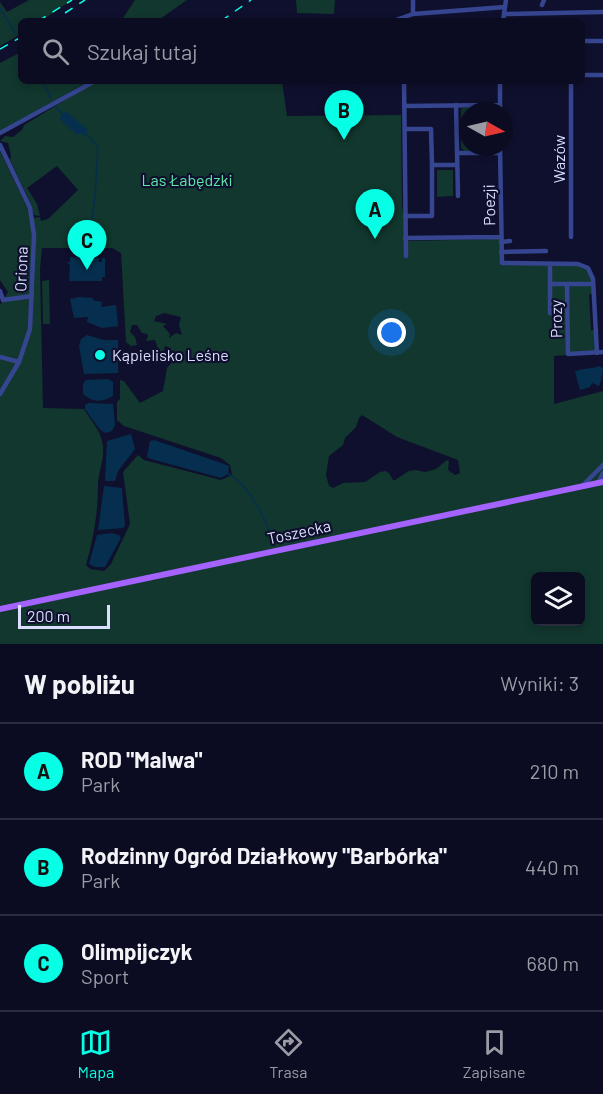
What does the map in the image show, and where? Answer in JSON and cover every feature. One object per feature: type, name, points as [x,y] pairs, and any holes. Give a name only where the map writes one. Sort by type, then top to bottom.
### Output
[{"type":"main road","name":"Toszecka","points":[[0,609],[601,482]]},
{"type":"street","points":[[413,0],[413,14]]},
{"type":"street","points":[[503,18],[506,0]]},
{"type":"street","points":[[402,18],[413,14],[505,7]]},
{"type":"street","points":[[504,14],[603,12]]},
{"type":"street","points":[[585,41],[603,41]]},
{"type":"street","points":[[585,75],[603,75]]},
{"type":"street","points":[[0,133],[90,84]]},
{"type":"street","points":[[404,84],[405,256]]},
{"type":"street","points":[[500,84],[500,102]]},
{"type":"street","name":"Wazów","points":[[571,84],[572,237]]},
{"type":"street","points":[[456,105],[458,196]]},
{"type":"street","points":[[404,106],[459,105]]},
{"type":"street","points":[[405,129],[431,129],[432,165],[432,216],[405,216]]},
{"type":"street","name":"Oriona","points":[[0,144],[27,201],[32,215],[34,235],[30,329],[19,362],[0,394]]},
{"type":"street","name":"Poezji","points":[[500,156],[501,263],[550,264]]},
{"type":"street","points":[[432,165],[457,165]]},
{"type":"street","points":[[405,238],[501,239],[510,242]]},
{"type":"street","points":[[501,252],[546,251]]},
{"type":"street","points":[[550,313],[550,264],[582,265],[591,272],[600,353]]},
{"type":"street","name":"Prozy","points":[[550,284],[593,284]]},
{"type":"street","name":"Prozy","points":[[567,284],[568,354],[600,353]]},
{"type":"street","points":[[0,291],[3,302],[32,296]]},
{"type":"street","points":[[0,357],[19,362]]},
{"type":"street","points":[[582,486],[603,465]]},
{"type":"street","points":[[596,473],[601,482]]},
{"type":"street","points":[[601,482],[603,473]]},
{"type":"green space","points":[[29,0],[72,0],[45,18],[18,18],[18,36],[0,46],[0,2],[7,12]]},
{"type":"green space","points":[[135,0],[187,0],[161,18],[123,18]]},
{"type":"green space","points":[[296,0],[335,0],[334,14],[297,13]]},
{"type":"green space","points":[[18,54],[18,84],[85,84],[0,131],[0,63]]},
{"type":"green space","name":"Las Łabędzki","points":[[95,84],[282,84],[287,116],[401,115],[402,205],[407,241],[500,239],[500,265],[578,264],[591,272],[593,294],[589,294],[591,330],[596,330],[597,353],[554,356],[554,404],[603,391],[603,644],[0,644],[0,305],[8,292],[0,280],[0,151],[32,218],[40,217],[41,221],[48,219],[78,190],[57,166],[27,188],[37,204],[40,216],[34,215],[10,160],[8,143],[0,141],[5,136],[13,137],[22,130],[24,125],[88,86]],"holes":[[[42,248],[112,248],[121,253],[126,342],[131,346],[137,345],[135,337],[130,332],[132,325],[137,325],[142,333],[147,334],[146,341],[155,340],[161,357],[165,346],[170,348],[168,356],[173,361],[167,368],[163,391],[140,403],[124,381],[120,380],[117,420],[124,426],[221,458],[230,465],[232,475],[221,480],[144,460],[138,455],[123,472],[130,524],[111,564],[104,571],[90,569],[86,565],[96,514],[103,452],[101,437],[84,409],[43,408],[40,269]],[[164,313],[181,317],[179,325],[182,335],[176,333],[169,338],[170,334],[163,326],[167,324],[154,321],[156,316]],[[362,415],[397,437],[458,460],[460,473],[455,475],[448,470],[449,461],[447,460],[436,469],[425,472],[409,471],[395,480],[386,471],[380,472],[365,482],[343,483],[333,488],[329,486],[326,475],[329,456],[343,445],[345,438],[356,427]]]},
{"type":"green space","points":[[437,170],[453,170],[453,196],[437,197]]},
{"type":"green space","points":[[49,280],[50,324],[43,324],[42,281]]},
{"type":"water","points":[[66,111],[88,130],[83,136],[80,133],[77,135],[59,118]]},
{"type":"water","points":[[70,257],[99,258],[99,262],[105,258],[105,277],[102,277],[102,281],[69,281],[70,265],[67,262],[70,262]]},
{"type":"water","points":[[93,298],[93,300],[102,302],[101,307],[116,305],[118,326],[102,328],[87,322],[88,317],[74,318],[70,299]]},
{"type":"water","name":"Kąpielisko Leśne","points":[[87,335],[104,340],[118,340],[118,373],[84,374],[79,346],[81,339]]},
{"type":"water","points":[[598,366],[603,368],[599,386],[592,383],[590,387],[580,390],[575,372]]},
{"type":"water","points":[[108,379],[113,382],[113,396],[98,401],[83,394],[83,384],[86,380]]},
{"type":"water","points":[[89,403],[113,404],[115,425],[112,431],[106,433],[100,430],[85,409],[85,405]]},
{"type":"water","points":[[131,434],[135,449],[118,471],[115,481],[105,481],[107,441]]},
{"type":"water","points":[[154,440],[229,466],[228,474],[221,478],[151,459],[147,457],[150,441]]},
{"type":"water","points":[[104,486],[122,488],[125,526],[123,528],[98,530]]},
{"type":"water","points":[[111,533],[121,538],[105,567],[95,567],[89,564],[97,535]]},
{"type":"waterway","points":[[0,8],[15,33]]},
{"type":"waterway","points":[[44,84],[51,99]]},
{"type":"waterway","points":[[56,107],[63,115]]},
{"type":"waterway","points":[[85,133],[98,147],[90,232]]},
{"type":"waterway","points":[[228,474],[243,485],[250,494],[262,514],[273,543]]},
{"type":"railway","points":[[43,18],[72,0]]},
{"type":"railway","points":[[65,13],[85,0]]},
{"type":"railway","points":[[225,18],[251,0]]},
{"type":"railway","points":[[0,49],[18,39]]},
{"type":"place","name":"Rodzinny Ogród Działkowy \"Barbórka\"","points":[[344,140]]},
{"type":"place","name":"ROD \"Malwa\"","points":[[375,239]]},
{"type":"place","name":"Olimpijczyk","points":[[87,270]]},
{"type":"place","name":"Kąpielisko Leśne","points":[[100,355]]}]
